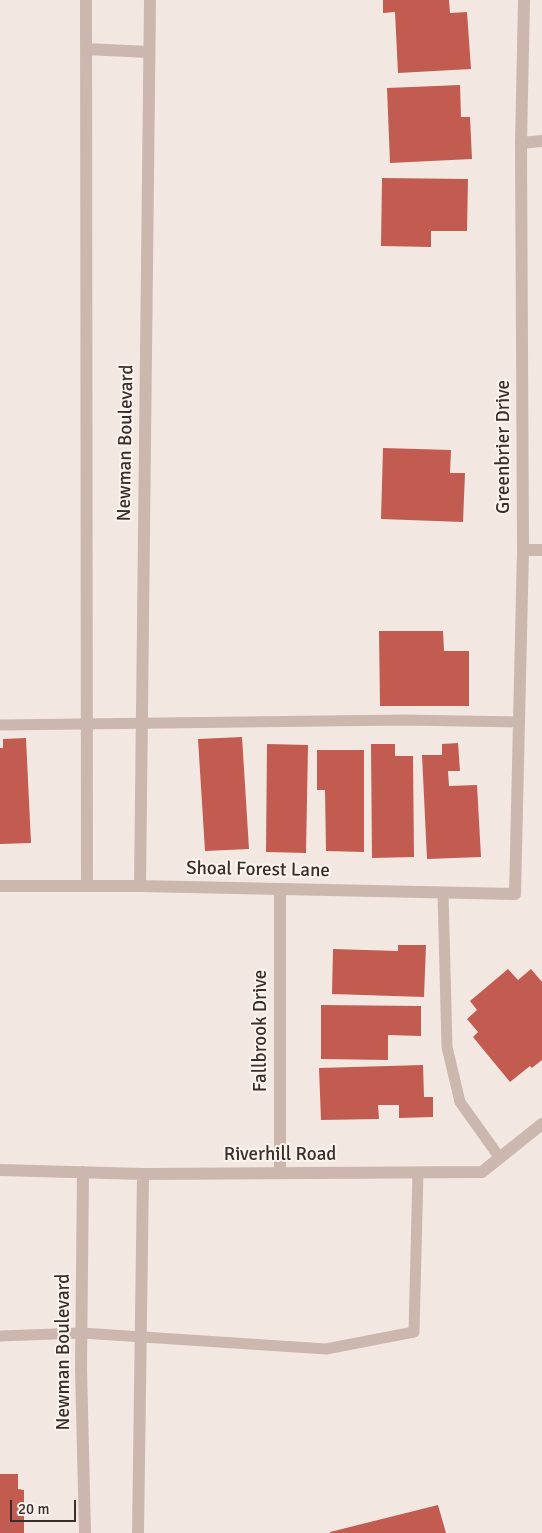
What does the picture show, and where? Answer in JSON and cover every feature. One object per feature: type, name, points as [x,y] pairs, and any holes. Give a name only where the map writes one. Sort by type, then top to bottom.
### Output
[{"type":"street","name":"Newman Boulevard","points":[[86,0],[87,886]]},
{"type":"street","name":"Newman Boulevard","points":[[140,886],[150,0]]},
{"type":"street","name":"Greenbrier Drive","points":[[515,894],[523,550],[522,142],[524,0]]},
{"type":"street","points":[[86,49],[149,52]]},
{"type":"street","points":[[522,142],[542,141]]},
{"type":"street","points":[[523,550],[542,550]]},
{"type":"street","name":"Shoal Forest Lane","points":[[0,886],[140,886],[515,894]]},
{"type":"street","name":"Fallbrook Drive","points":[[280,889],[280,1173]]},
{"type":"street","name":"Riverhill Road","points":[[0,1170],[143,1174],[482,1172],[542,1124]]},
{"type":"street","name":"Newman Boulevard","points":[[83,1172],[82,1334],[85,1533]]},
{"type":"street","points":[[138,1533],[143,1174]]},
{"type":"lane","points":[[0,725],[404,720],[520,722]]},
{"type":"lane","points":[[443,893],[447,1046],[460,1102],[500,1158]]},
{"type":"lane","points":[[0,1336],[82,1334],[326,1349],[414,1332],[418,1173]]},
{"type":"building","points":[[383,0],[449,0],[450,13],[467,12],[471,69],[398,73],[395,12],[383,13]]},
{"type":"building","points":[[460,85],[461,117],[470,117],[472,159],[390,163],[387,88]]},
{"type":"building","points":[[382,178],[468,179],[467,231],[431,231],[431,247],[381,246]]},
{"type":"building","points":[[383,448],[451,450],[450,473],[465,473],[463,522],[381,519]]},
{"type":"building","points":[[379,631],[443,631],[444,651],[469,651],[469,706],[380,706]]},
{"type":"building","points":[[242,737],[249,849],[205,851],[198,739]]},
{"type":"building","points":[[26,738],[31,843],[0,844],[0,748],[3,748],[3,739]]},
{"type":"building","points":[[458,743],[460,771],[448,771],[449,786],[477,785],[481,857],[427,859],[422,755],[442,755],[442,744]]},
{"type":"building","points":[[267,744],[308,745],[306,853],[266,852]]},
{"type":"building","points":[[371,744],[395,744],[395,756],[413,756],[414,857],[372,858]]},
{"type":"building","points":[[317,750],[364,750],[364,852],[326,851],[325,790],[317,790]]},
{"type":"building","points":[[398,945],[426,945],[424,997],[332,994],[333,949],[398,951]]},
{"type":"building","points":[[508,969],[518,980],[531,969],[542,982],[542,1060],[532,1068],[530,1066],[510,1082],[473,1037],[478,1032],[467,1019],[477,1010],[470,1001]]},
{"type":"building","points":[[321,1005],[421,1006],[421,1036],[388,1035],[388,1060],[321,1059]]},
{"type":"building","points":[[423,1065],[424,1097],[433,1097],[433,1117],[399,1118],[399,1105],[378,1105],[379,1119],[321,1120],[319,1068]]},
{"type":"building","points":[[0,1474],[18,1474],[18,1489],[24,1490],[24,1533],[0,1533]]},
{"type":"building","points":[[438,1505],[446,1533],[330,1533],[330,1532]]}]
